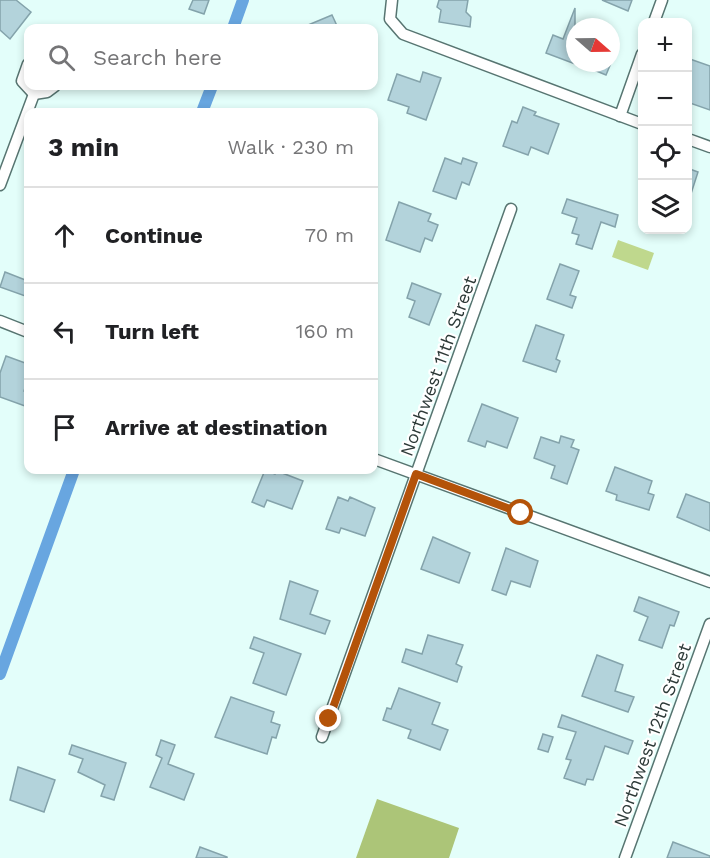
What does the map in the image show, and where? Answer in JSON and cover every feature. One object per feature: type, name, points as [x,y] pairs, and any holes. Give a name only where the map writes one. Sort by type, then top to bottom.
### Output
[{"type":"street","points":[[392,0],[390,19],[403,34],[638,123]]},
{"type":"street","points":[[655,18],[662,0]]},
{"type":"street","points":[[620,116],[638,65]]},
{"type":"street","points":[[30,90],[34,94]]},
{"type":"street","points":[[34,94],[50,90]]},
{"type":"street","points":[[29,108],[34,94]]},
{"type":"street","points":[[0,185],[24,121]]},
{"type":"street","points":[[692,141],[710,147]]},
{"type":"street","name":"Northwest 11th Street","points":[[322,738],[511,210]]},
{"type":"street","points":[[0,321],[24,330]]},
{"type":"street","points":[[378,460],[710,582]]},
{"type":"street","name":"Northwest 12th Street","points":[[625,858],[710,624]]},
{"type":"green space","points":[[618,240],[654,253],[648,270],[612,257]]},
{"type":"green space","points":[[377,799],[459,828],[449,858],[356,858]]},
{"type":"building","points":[[0,0],[16,0],[31,12],[10,39],[0,30]]},
{"type":"building","points":[[193,0],[209,0],[204,14],[189,9]]},
{"type":"building","points":[[439,0],[468,0],[466,12],[471,17],[470,27],[439,22],[441,10],[437,7]]},
{"type":"building","points":[[602,0],[632,0],[628,11]]},
{"type":"building","points":[[332,15],[336,24],[311,24]]},
{"type":"building","points":[[566,31],[566,61],[546,53],[553,35],[563,39]]},
{"type":"building","points":[[692,60],[710,66],[710,110],[692,104]]},
{"type":"building","points":[[423,72],[441,78],[426,120],[407,113],[409,107],[388,100],[397,74],[420,82]]},
{"type":"building","points":[[523,107],[536,112],[534,115],[559,124],[548,154],[531,147],[528,155],[503,146],[512,121],[517,123]]},
{"type":"building","points":[[445,158],[461,164],[463,158],[477,163],[469,185],[462,182],[456,199],[433,191]]},
{"type":"building","points":[[692,170],[698,172],[692,191]]},
{"type":"building","points":[[567,199],[618,215],[615,227],[601,222],[592,249],[576,244],[579,235],[572,233],[577,218],[562,213]]},
{"type":"building","points":[[399,202],[431,214],[428,221],[438,225],[432,241],[425,238],[420,252],[386,240]]},
{"type":"building","points":[[560,264],[579,271],[570,295],[576,297],[572,308],[547,299]]},
{"type":"building","points":[[5,272],[24,279],[24,296],[0,287]]},
{"type":"building","points":[[412,283],[441,294],[429,325],[409,317],[415,301],[407,298]]},
{"type":"building","points":[[536,325],[564,335],[556,359],[560,361],[556,372],[523,361]]},
{"type":"building","points":[[6,356],[24,363],[24,406],[0,397],[0,373]]},
{"type":"building","points":[[482,404],[518,418],[507,448],[487,441],[485,447],[468,441]]},
{"type":"building","points":[[561,436],[574,440],[571,447],[579,450],[567,484],[551,478],[555,466],[534,458],[541,437],[559,443]]},
{"type":"building","points":[[615,467],[652,481],[648,493],[654,495],[649,510],[616,500],[617,495],[606,491]]},
{"type":"building","points":[[263,474],[285,474],[303,481],[292,509],[267,500],[264,507],[252,502]]},
{"type":"building","points":[[686,494],[710,503],[710,531],[677,517]]},
{"type":"building","points":[[338,497],[348,501],[350,497],[375,508],[365,536],[341,528],[339,533],[326,529]]},
{"type":"building","points":[[433,537],[470,553],[459,583],[421,569]]},
{"type":"building","points":[[506,548],[538,561],[530,587],[511,581],[506,595],[492,590]]},
{"type":"building","points":[[290,581],[318,591],[310,614],[330,621],[325,634],[280,619]]},
{"type":"building","points":[[639,597],[679,612],[674,626],[670,625],[662,648],[639,640],[648,617],[634,611]]},
{"type":"building","points":[[428,635],[463,645],[456,664],[462,667],[457,682],[402,662],[406,649],[422,654]]},
{"type":"building","points":[[254,637],[301,654],[286,695],[253,683],[264,653],[250,648]]},
{"type":"building","points":[[597,655],[623,665],[615,691],[634,697],[628,712],[582,696]]},
{"type":"building","points":[[399,688],[440,703],[432,724],[448,730],[440,750],[408,738],[411,730],[383,720],[387,708],[391,709]]},
{"type":"building","points":[[231,697],[274,712],[271,722],[280,725],[276,738],[272,737],[267,754],[215,737]]},
{"type":"building","points":[[562,715],[633,741],[628,754],[605,746],[593,780],[587,779],[585,785],[564,778],[571,760],[566,759],[576,732],[558,727]]},
{"type":"building","points":[[543,734],[553,737],[548,752],[538,749]]},
{"type":"building","points":[[161,740],[175,745],[168,764],[194,774],[184,800],[150,787],[162,758],[156,755]]},
{"type":"building","points":[[72,745],[126,763],[114,800],[101,796],[105,785],[78,772],[83,759],[69,754]]},
{"type":"building","points":[[18,767],[55,780],[44,812],[10,800]]},
{"type":"building","points":[[673,842],[710,856],[710,858],[667,858]]},
{"type":"building","points":[[200,847],[227,857],[227,858],[196,858]]},
{"type":"waterway","points":[[234,24],[243,0]]},
{"type":"waterway","points":[[204,108],[210,90]]},
{"type":"waterway","points":[[0,674],[73,474]]},
{"type":"route","points":[[329,719],[416,474],[521,513]]}]
